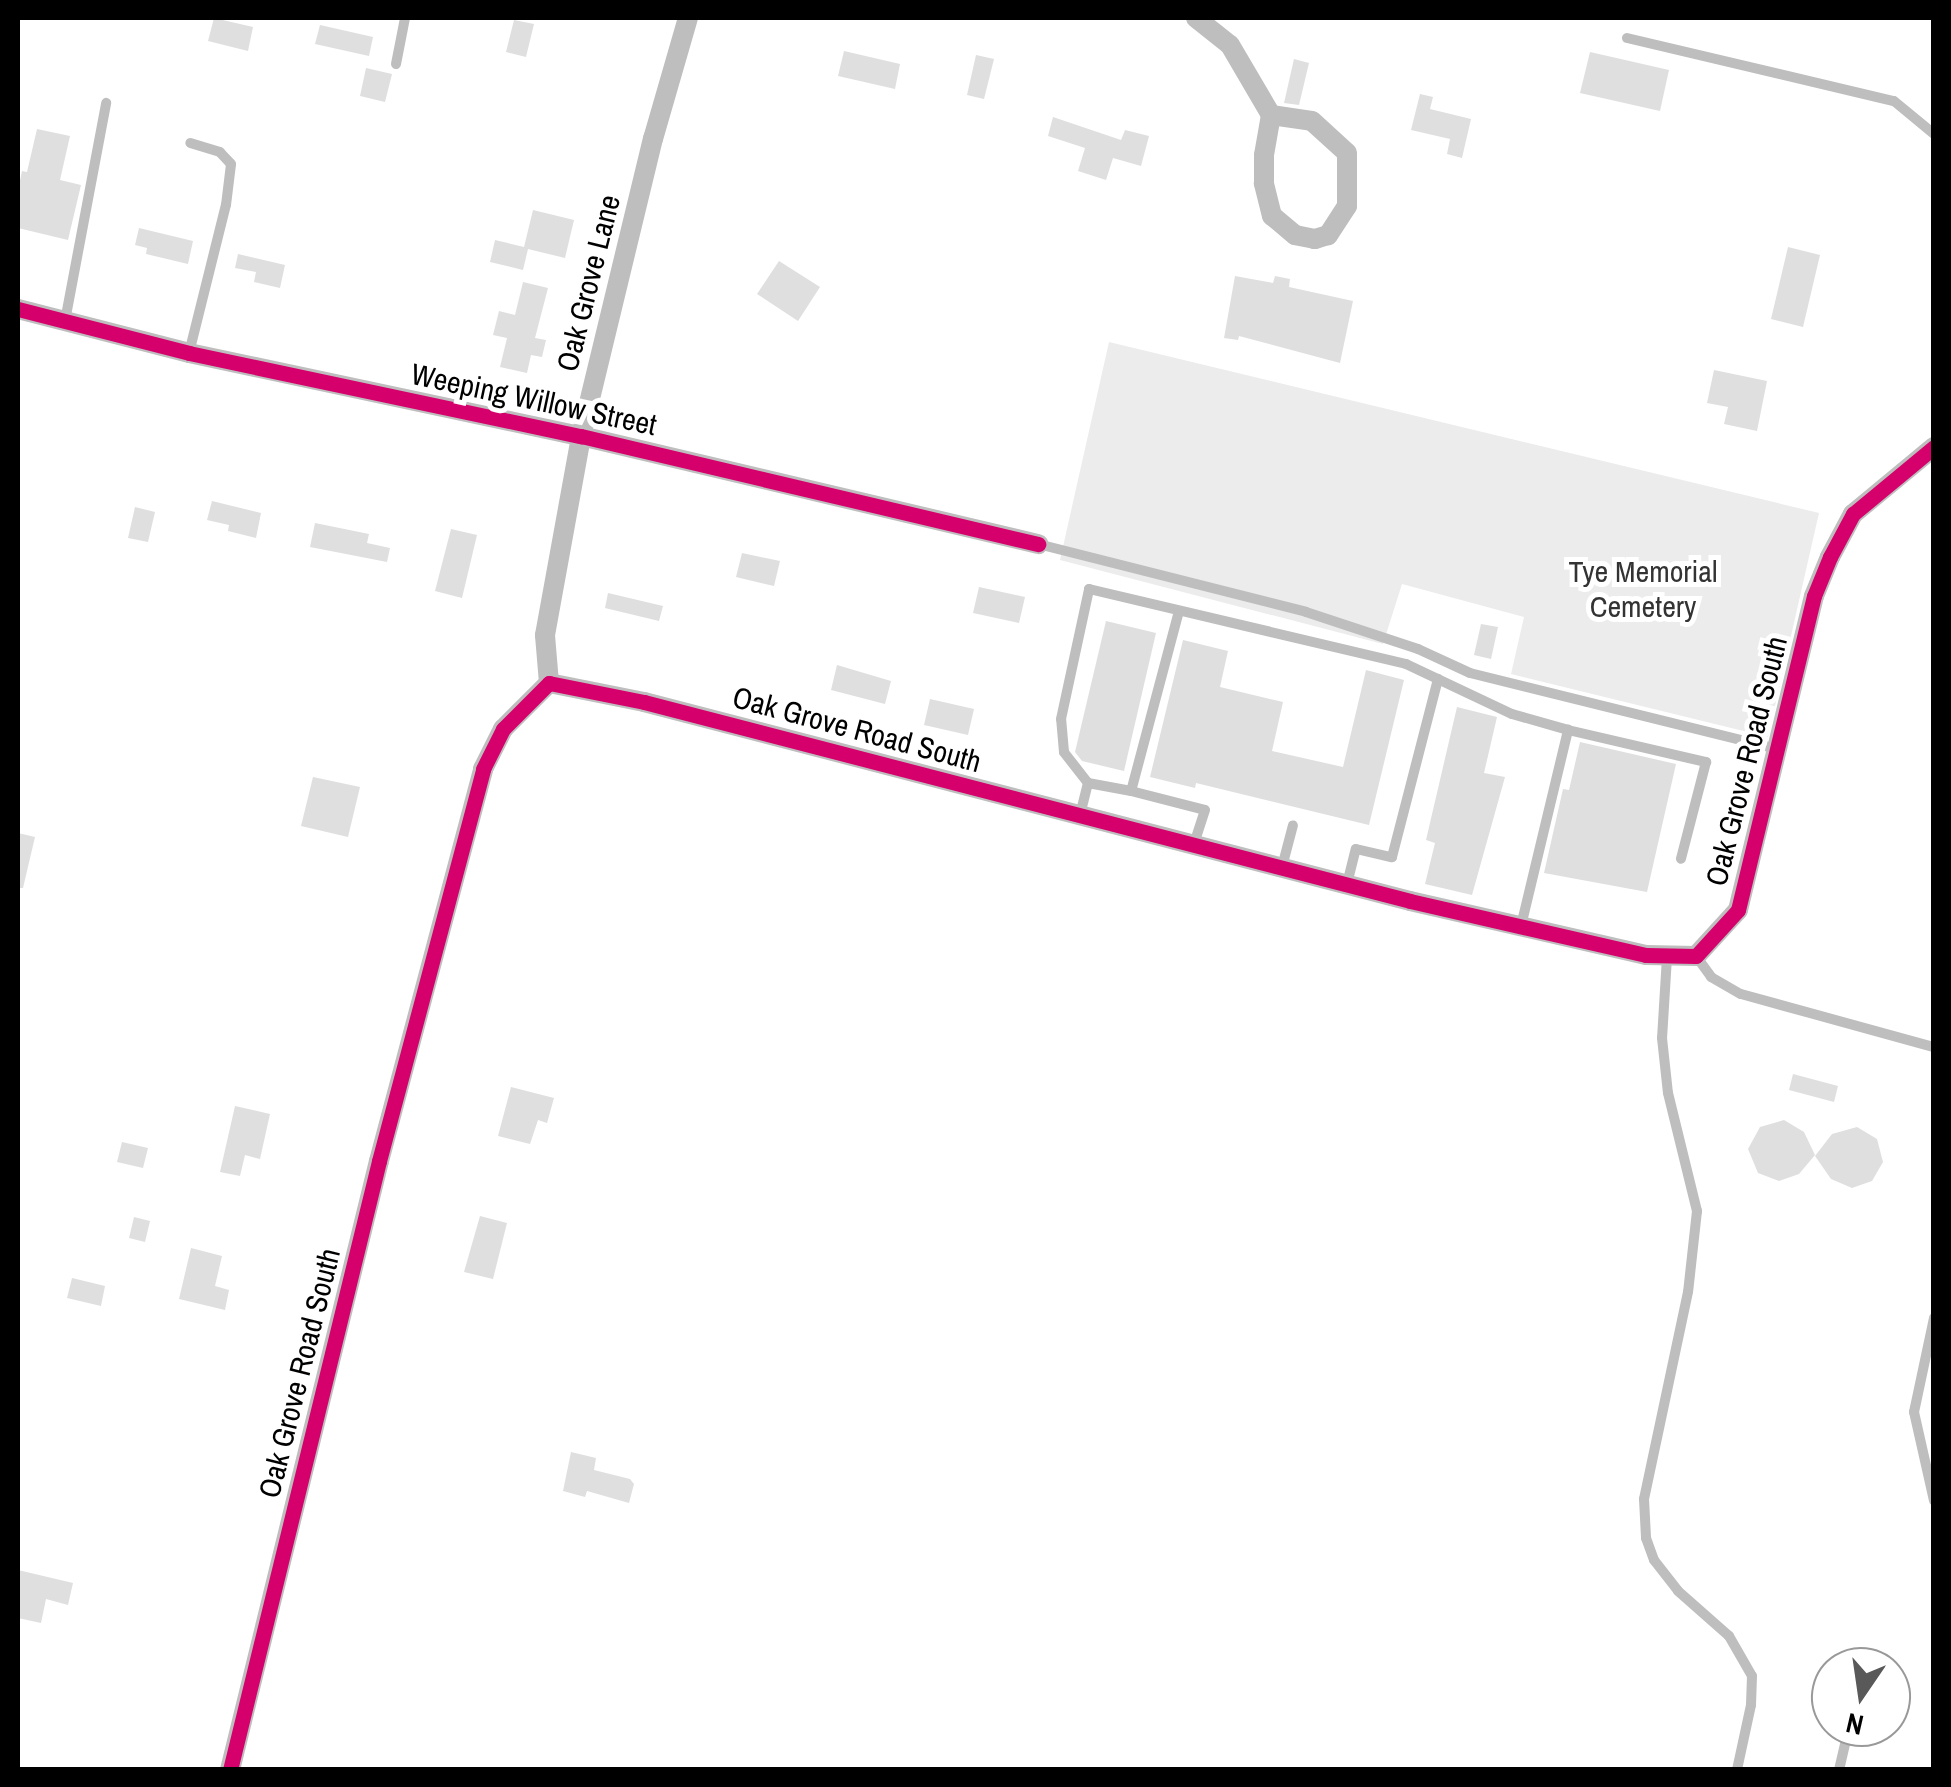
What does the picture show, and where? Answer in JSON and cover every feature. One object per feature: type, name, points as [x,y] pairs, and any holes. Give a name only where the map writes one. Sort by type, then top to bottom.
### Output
[{"type":"street","name":"Oak Grove Lane","points":[[550,683],[545,635],[582,436],[653,140],[688,18]]},
{"type":"street","points":[[1196,18],[1230,45],[1271,115],[1264,155],[1272,216],[1295,235],[1316,239],[1328,235],[1346,206],[1347,153],[1312,122],[1271,115]]},
{"type":"street","name":"Weeping Willow Street","points":[[18,309],[189,353],[582,436],[1038,544]]},
{"type":"street","name":"Oak Grove Road South","points":[[230,1770],[379,1161],[483,770],[503,729],[550,683],[644,702],[1520,926],[1668,957],[1696,956],[1738,910],[1814,596],[1842,532],[1853,514],[1934,447]]},
{"type":"lane","points":[[396,64],[406,18]]},
{"type":"lane","points":[[1627,38],[1894,101],[1934,134]]},
{"type":"lane","points":[[65,322],[106,104]]},
{"type":"lane","points":[[189,353],[226,205],[231,164],[220,152],[190,143]]},
{"type":"lane","points":[[1038,544],[1306,612],[1418,650],[1470,674],[1778,749]]},
{"type":"lane","points":[[1194,844],[1205,810],[1088,782],[1068,760],[1060,729],[1089,589],[1296,634],[1406,664],[1512,714],[1706,762],[1680,859]]},
{"type":"lane","points":[[1130,791],[1179,611]]},
{"type":"lane","points":[[1347,884],[1356,848],[1392,857],[1438,679]]},
{"type":"lane","points":[[1520,926],[1568,730]]},
{"type":"lane","points":[[1080,815],[1088,782]]},
{"type":"lane","points":[[1282,867],[1293,825]]},
{"type":"lane","points":[[1696,956],[1712,978],[1740,994],[1934,1046]]},
{"type":"lane","points":[[1668,957],[1662,1038],[1668,1093],[1697,1211],[1688,1292],[1644,1499],[1646,1538],[1654,1560],[1678,1591],[1729,1636],[1752,1676],[1752,1706],[1737,1770]]},
{"type":"lane","points":[[1934,1318],[1914,1412],[1934,1500]]},
{"type":"green space","name":"Tye Memorial Cemetery","points":[[1109,342],[1819,513],[1768,737],[1511,674],[1524,617],[1402,584],[1383,644],[1060,560]]},
{"type":"building","points":[[214,18],[253,27],[248,51],[208,41]]},
{"type":"building","points":[[514,20],[534,24],[526,57],[506,52]]},
{"type":"building","points":[[320,25],[373,37],[369,56],[315,44]]},
{"type":"building","points":[[844,51],[900,64],[895,89],[838,76]]},
{"type":"building","points":[[1590,52],[1669,70],[1660,111],[1580,93]]},
{"type":"building","points":[[976,55],[994,59],[984,99],[967,95]]},
{"type":"building","points":[[1294,59],[1309,63],[1299,105],[1284,103]]},
{"type":"building","points":[[366,68],[392,74],[385,102],[360,96]]},
{"type":"building","points":[[1420,94],[1433,97],[1430,109],[1471,119],[1462,158],[1447,154],[1450,139],[1411,130]]},
{"type":"building","points":[[1053,117],[1121,140],[1125,130],[1149,136],[1141,166],[1113,158],[1106,180],[1078,171],[1085,148],[1048,136]]},
{"type":"building","points":[[37,129],[70,136],[60,180],[81,185],[68,240],[18,228],[18,190],[22,171],[27,172]]},
{"type":"building","points":[[533,210],[574,220],[565,258],[528,249],[523,270],[490,262],[495,240],[524,247]]},
{"type":"building","points":[[139,228],[193,241],[188,264],[146,254],[147,248],[135,245]]},
{"type":"building","points":[[1788,247],[1820,255],[1803,327],[1771,319]]},
{"type":"building","points":[[238,254],[285,265],[280,288],[254,282],[256,272],[235,268]]},
{"type":"building","points":[[779,261],[820,287],[798,321],[757,294]]},
{"type":"building","points":[[1235,276],[1273,283],[1275,276],[1290,279],[1289,287],[1353,301],[1340,363],[1239,336],[1238,340],[1224,338]]},
{"type":"building","points":[[523,282],[548,288],[535,338],[546,340],[542,357],[531,355],[527,373],[500,367],[507,338],[493,335],[499,311],[515,315]]},
{"type":"building","points":[[1714,370],[1767,381],[1757,431],[1724,424],[1728,407],[1707,403]]},
{"type":"building","points":[[212,501],[261,513],[256,538],[228,531],[229,525],[207,520]]},
{"type":"building","points":[[135,507],[155,512],[148,542],[128,538]]},
{"type":"building","points":[[315,523],[369,534],[367,543],[390,548],[387,562],[310,547]]},
{"type":"building","points":[[451,529],[477,535],[462,598],[435,591]]},
{"type":"building","points":[[742,553],[780,561],[774,586],[736,577]]},
{"type":"building","points":[[979,587],[1025,597],[1019,623],[973,613]]},
{"type":"building","points":[[608,593],[663,606],[659,621],[605,608]]},
{"type":"building","points":[[1106,621],[1156,633],[1124,771],[1082,761],[1075,752]]},
{"type":"building","points":[[1481,624],[1498,627],[1491,659],[1474,655]]},
{"type":"building","points":[[1183,640],[1228,651],[1220,687],[1283,702],[1272,751],[1343,767],[1366,670],[1404,680],[1369,825],[1196,783],[1195,788],[1150,777]]},
{"type":"building","points":[[837,665],[891,681],[885,704],[831,690]]},
{"type":"building","points":[[930,699],[974,709],[968,735],[924,725]]},
{"type":"building","points":[[1457,707],[1497,717],[1484,773],[1505,777],[1472,895],[1425,884],[1435,843],[1426,840]]},
{"type":"building","points":[[1580,742],[1676,764],[1647,892],[1544,873],[1563,789],[1569,790]]},
{"type":"building","points":[[313,777],[360,787],[348,837],[301,826]]},
{"type":"building","points":[[18,833],[35,837],[23,888],[18,888]]},
{"type":"building","points":[[1793,1074],[1838,1086],[1834,1102],[1789,1090]]},
{"type":"building","points":[[511,1087],[554,1098],[547,1123],[538,1120],[530,1144],[498,1136]]},
{"type":"building","points":[[235,1106],[270,1114],[260,1159],[245,1155],[240,1176],[220,1172]]},
{"type":"building","points":[[1784,1120],[1804,1132],[1815,1155],[1799,1174],[1779,1181],[1758,1173],[1748,1149],[1760,1127]]},
{"type":"building","points":[[1857,1127],[1877,1139],[1883,1162],[1872,1181],[1852,1188],[1831,1179],[1815,1156],[1832,1134]]},
{"type":"building","points":[[122,1142],[148,1148],[143,1168],[117,1162]]},
{"type":"building","points":[[480,1216],[507,1223],[493,1279],[464,1272]]},
{"type":"building","points":[[134,1217],[150,1221],[145,1242],[129,1238]]},
{"type":"building","points":[[191,1248],[222,1256],[215,1286],[229,1290],[225,1310],[179,1299]]},
{"type":"building","points":[[72,1278],[105,1286],[101,1306],[67,1298]]},
{"type":"building","points":[[571,1452],[596,1458],[594,1470],[630,1479],[634,1484],[629,1503],[587,1491],[585,1497],[563,1491]]},
{"type":"building","points":[[18,1570],[73,1583],[68,1605],[46,1599],[41,1623],[18,1618]]},
{"type":"cycle path","points":[[18,309],[189,353],[581,436],[1038,544]]},
{"type":"cycle path","points":[[230,1770],[379,1161],[483,769],[503,729],[549,683],[644,702],[1410,901],[1646,955],[1696,956],[1738,910],[1814,596],[1830,557],[1853,514],[1934,447]]}]
